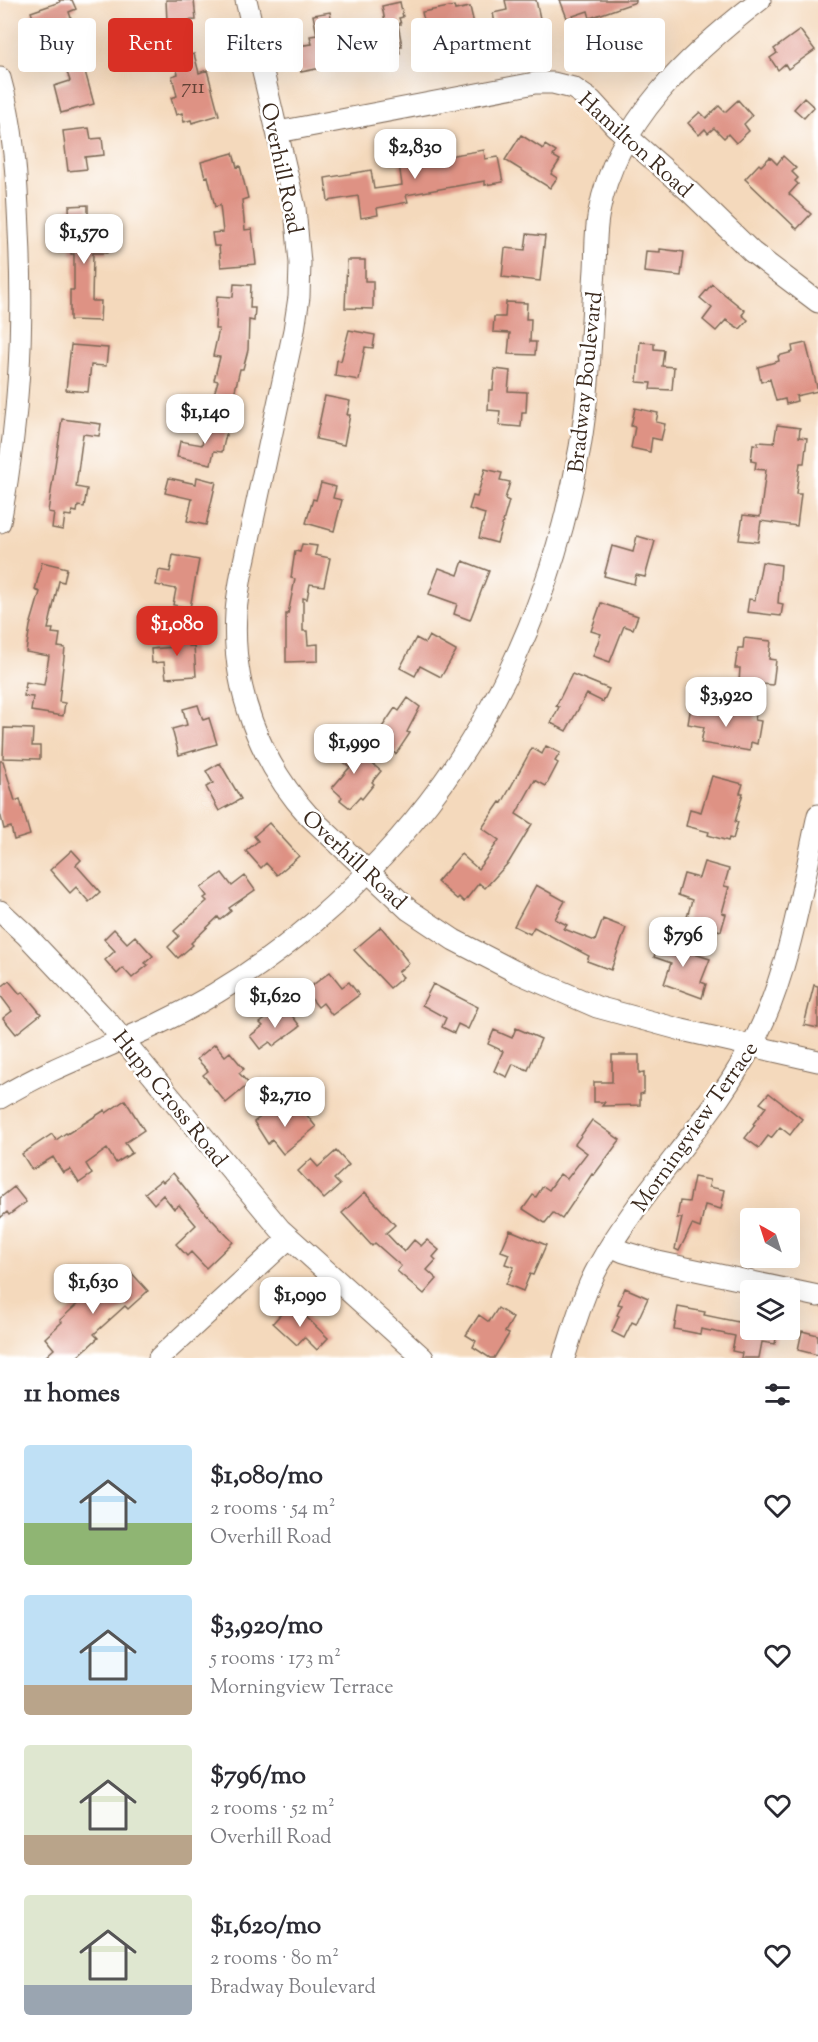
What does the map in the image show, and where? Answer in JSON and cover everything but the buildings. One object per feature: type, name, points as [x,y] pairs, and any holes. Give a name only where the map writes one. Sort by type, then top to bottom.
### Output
[{"type":"street","name":"Overhill Road","points":[[246,0],[295,208],[300,263],[299,297],[292,341],[241,576],[236,612],[238,673],[246,709],[259,741],[294,801],[409,910],[454,940],[566,995],[626,1015],[818,1061]]},
{"type":"street","name":"Bradway Boulevard","points":[[0,1098],[54,1070],[155,1025],[206,999],[245,975],[333,905],[367,871],[428,802],[469,742],[504,681],[526,635],[542,595],[568,506],[581,444],[588,376],[598,216],[610,172],[641,117],[674,76],[700,49],[760,0]]},
{"type":"street","points":[[0,78],[9,122],[9,223],[22,287],[20,364],[12,463],[0,522]]},
{"type":"street","name":"Hamilton Road","points":[[278,132],[535,83],[553,82],[573,88],[592,101],[628,138],[689,191],[752,252],[818,302]]},
{"type":"street","name":"Morningview Terrace","points":[[564,1358],[589,1284],[611,1246],[735,1074],[765,1018],[791,937],[816,838],[818,814]]},
{"type":"street","name":"Hupp Cross Road","points":[[0,911],[42,952],[122,1039],[289,1238],[423,1358]]},
{"type":"street","points":[[159,1358],[289,1238]]},
{"type":"street","points":[[611,1246],[658,1262],[818,1296]]}]
